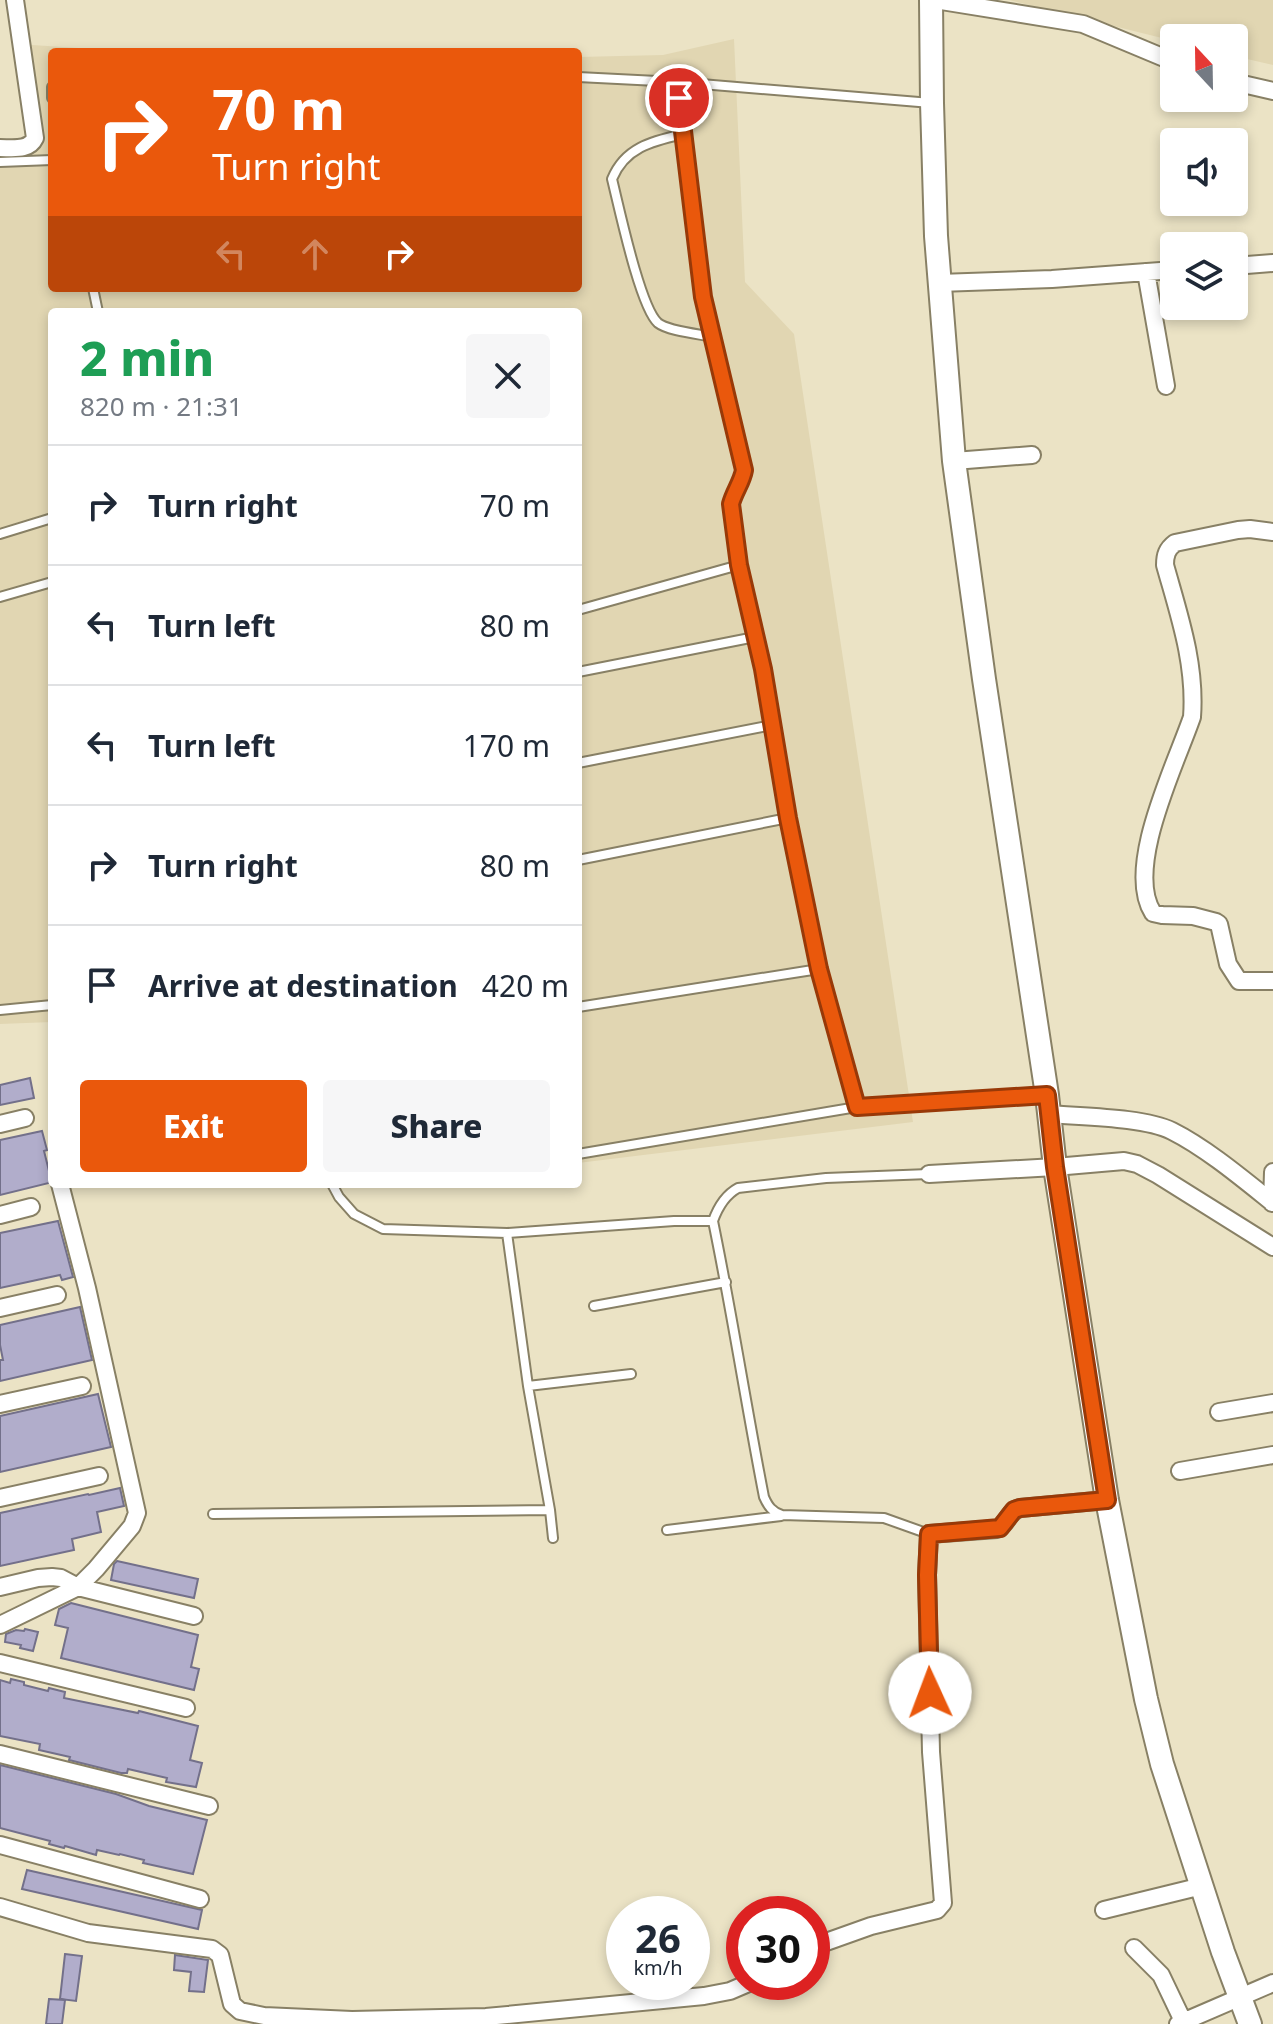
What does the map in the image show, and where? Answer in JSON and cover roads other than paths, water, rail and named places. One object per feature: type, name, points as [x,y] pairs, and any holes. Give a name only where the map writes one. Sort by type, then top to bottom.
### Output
[{"type":"street","points":[[0,148],[28,147],[35,138],[15,0]]},
{"type":"street","points":[[1160,56],[1083,24],[933,0],[932,103],[939,283],[954,461],[1054,1159],[1107,1500],[1146,1699],[1162,1764],[1244,2010]]},
{"type":"street","points":[[1248,85],[1273,91]]},
{"type":"street","points":[[1248,265],[1273,263]]},
{"type":"street","points":[[939,283],[1160,271]]},
{"type":"street","points":[[1146,272],[1166,386]]},
{"type":"street","points":[[954,461],[1032,455]]},
{"type":"street","points":[[1273,532],[1250,529],[1175,543],[1165,556],[1188,646],[1193,703],[1188,729],[1153,821],[1146,859],[1145,892],[1153,913],[1193,916],[1219,924],[1228,964],[1239,981],[1273,981]]},
{"type":"street","points":[[1049,1112],[1135,1122],[1170,1130],[1227,1167],[1272,1203]]},
{"type":"street","points":[[0,1124],[25,1118]]},
{"type":"street","points":[[929,1174],[1054,1159],[1124,1161],[1158,1175],[1273,1247]]},
{"type":"street","points":[[1272,1203],[1273,1172]]},
{"type":"street","points":[[0,1625],[78,1587],[132,1526],[137,1513],[87,1288],[61,1188]]},
{"type":"street","points":[[0,1215],[31,1207]]},
{"type":"street","points":[[0,1308],[57,1295]]},
{"type":"street","points":[[0,1404],[82,1386]]},
{"type":"street","points":[[1219,1412],[1273,1403]]},
{"type":"street","points":[[1180,1471],[1273,1455]]},
{"type":"street","points":[[0,1498],[99,1476]]},
{"type":"street","points":[[830,1941],[871,1926],[937,1910],[943,1903],[931,1752],[929,1534],[1000,1528],[1014,1510],[1020,1508],[1107,1500]]},
{"type":"street","points":[[0,1587],[38,1578],[61,1578],[78,1587],[194,1616]]},
{"type":"street","points":[[0,1663],[186,1708]]},
{"type":"street","points":[[0,1754],[209,1806]]},
{"type":"street","points":[[0,1845],[200,1899]]},
{"type":"street","points":[[1104,1910],[1202,1886]]},
{"type":"street","points":[[0,1907],[88,1933],[212,1949],[220,1955],[232,2004],[240,2011],[264,2016],[352,2020],[486,2017],[726,1992]]},
{"type":"street","points":[[1134,1948],[1161,1975],[1180,2023],[1244,2010],[1273,1983]]},
{"type":"lane","points":[[582,77],[932,103]]},
{"type":"lane","points":[[677,82],[703,297],[744,470],[731,504],[739,565],[763,669],[788,818],[819,969],[857,1107]]},
{"type":"lane","points":[[683,134],[649,142],[631,152],[616,169],[612,179],[643,296],[651,315],[662,326],[713,337]]},
{"type":"lane","points":[[0,162],[48,160]]},
{"type":"lane","points":[[0,534],[48,519]]},
{"type":"lane","points":[[582,609],[739,565]]},
{"type":"lane","points":[[0,597],[48,583]]},
{"type":"lane","points":[[582,671],[755,637]]},
{"type":"lane","points":[[582,762],[772,725]]},
{"type":"lane","points":[[582,859],[788,818]]},
{"type":"lane","points":[[582,1006],[819,969]]},
{"type":"lane","points":[[0,1010],[48,1005]]},
{"type":"lane","points":[[582,1153],[857,1107],[1049,1112]]},
{"type":"lane","points":[[782,1515],[772,1511],[764,1497],[713,1221],[716,1212],[730,1192],[738,1188],[826,1178],[929,1174]]},
{"type":"lane","points":[[334,1188],[354,1214],[383,1229],[507,1233],[713,1221]]},
{"type":"lane","points":[[507,1233],[553,1538]]},
{"type":"lane","points":[[594,1306],[726,1282]]},
{"type":"lane","points":[[528,1386],[631,1374]]},
{"type":"lane","points":[[213,1514],[550,1510]]},
{"type":"lane","points":[[667,1530],[782,1515],[884,1518],[929,1534]]}]
